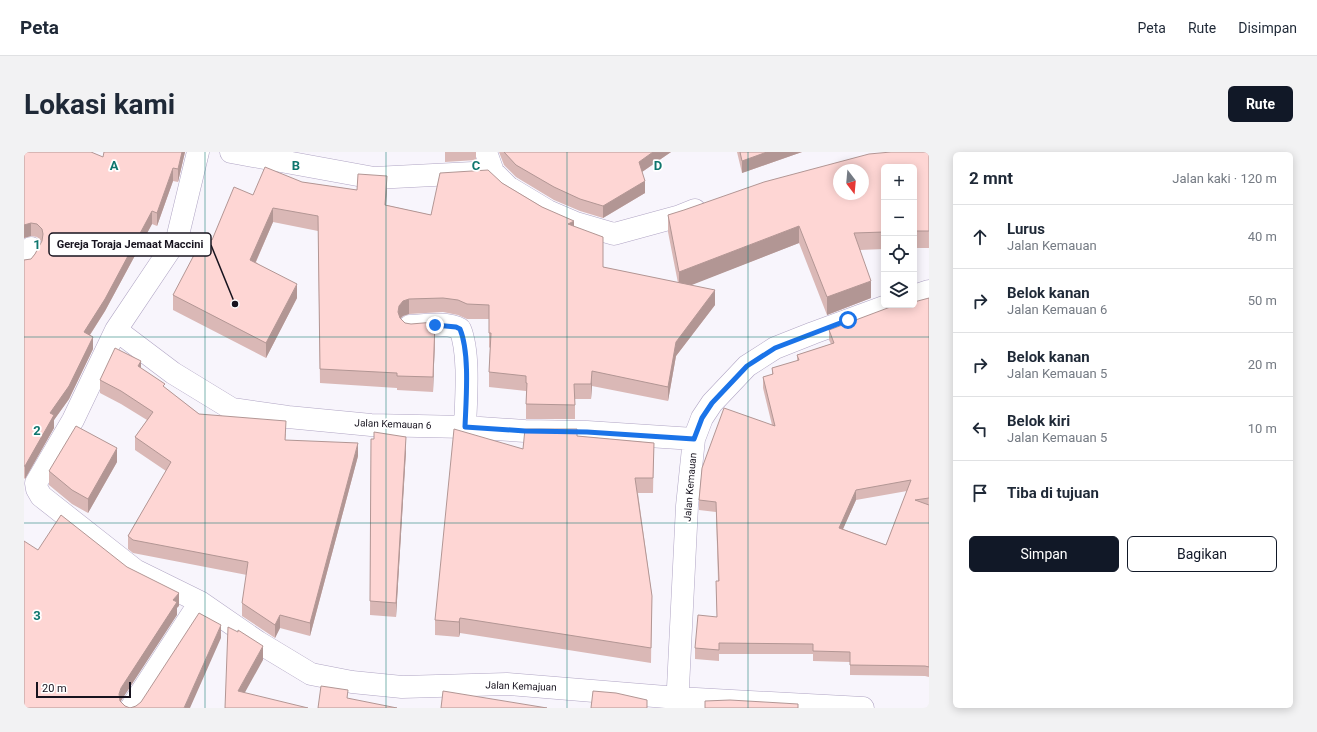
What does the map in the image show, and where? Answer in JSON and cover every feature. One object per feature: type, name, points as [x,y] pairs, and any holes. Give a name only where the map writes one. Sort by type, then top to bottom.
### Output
[{"type":"street","name":"Jalan Kemajuan","points":[[198,152],[189,195],[176,239],[116,330],[73,420],[36,483],[37,489],[41,496],[135,570],[200,602],[258,642],[311,674],[352,682],[402,687],[507,684],[677,703],[863,708]]},
{"type":"street","points":[[231,152],[374,178],[493,172]]},
{"type":"street","points":[[486,152],[493,172],[508,187],[548,211],[576,223],[614,234],[680,216],[716,203]]},
{"type":"street","points":[[917,295],[929,291]]},
{"type":"street","name":"Jalan Kemauan","points":[[677,703],[687,506],[694,439],[702,418],[712,403],[747,366],[775,348],[813,332],[881,308]]},
{"type":"street","points":[[410,326],[435,325],[456,327],[460,329],[465,342],[465,427]]},
{"type":"street","name":"Jalan Kemauan 6","points":[[116,330],[173,373],[232,409],[288,417],[371,425],[587,432],[694,439]]},
{"type":"street","points":[[131,708],[200,602]]},
{"type":"building","points":[[24,152],[91,152],[103,157],[104,152],[182,152],[178,169],[173,168],[157,213],[152,211],[105,299],[84,332],[93,337],[69,386],[50,413],[54,415],[25,466],[24,260],[31,259],[35,254],[42,241],[43,234],[42,229],[37,224],[31,223],[24,225]]},
{"type":"building","points":[[504,152],[653,152],[639,162],[645,181],[603,206],[580,199],[554,187],[516,165]]},
{"type":"building","points":[[740,152],[767,152],[742,161]]},
{"type":"building","points":[[891,152],[929,152],[929,231],[917,231],[917,164],[881,164],[881,232],[854,233],[871,281],[827,297],[799,226],[679,272],[668,215],[764,182],[869,154]]},
{"type":"building","points":[[265,167],[302,182],[357,190],[358,174],[387,176],[385,205],[431,215],[440,173],[488,170],[502,183],[542,207],[574,221],[568,224],[603,237],[603,267],[715,290],[676,342],[668,387],[592,371],[591,384],[574,384],[575,405],[526,404],[526,376],[489,372],[491,333],[489,333],[489,305],[467,304],[458,300],[443,298],[409,299],[403,301],[399,306],[398,312],[400,318],[405,323],[435,322],[433,377],[397,376],[397,373],[320,369],[318,216],[273,208],[250,260],[297,284],[266,343],[173,295],[204,236],[212,240],[234,187],[253,195]]},
{"type":"building","points":[[929,298],[929,498],[915,500],[929,505],[929,667],[850,665],[850,652],[813,651],[813,644],[719,643],[719,650],[695,648],[698,615],[717,617],[716,581],[719,581],[716,502],[699,500],[702,468],[724,408],[775,426],[763,377],[773,374],[772,368],[799,360],[797,355],[834,343],[829,330],[887,308],[917,308],[917,301]],"holes":[[[911,480],[886,545],[839,528],[856,490]]]},
{"type":"building","points":[[115,348],[141,361],[138,366],[165,384],[163,386],[199,414],[286,421],[285,440],[358,443],[310,623],[280,615],[275,625],[242,603],[248,562],[133,540],[128,536],[171,462],[135,437],[153,412],[121,391],[100,380]]},
{"type":"building","points":[[76,426],[117,448],[88,499],[72,490],[49,471]]},
{"type":"building","points":[[454,429],[523,449],[525,429],[577,429],[577,436],[654,443],[653,478],[635,478],[652,596],[651,648],[460,618],[459,622],[435,620]]},
{"type":"building","points":[[374,432],[406,437],[396,603],[370,601],[371,439],[374,439]]},
{"type":"building","points":[[61,515],[127,567],[179,593],[173,600],[177,602],[121,688],[119,694],[120,701],[125,706],[130,708],[24,708],[24,541],[38,550]]},
{"type":"building","points":[[199,613],[221,625],[184,708],[130,708],[141,702]]},
{"type":"building","points":[[228,627],[238,632],[238,630],[263,646],[238,691],[308,708],[225,708]]},
{"type":"building","points":[[321,686],[348,690],[347,698],[397,708],[318,708]]},
{"type":"building","points":[[443,691],[547,708],[441,708]]},
{"type":"building","points":[[593,691],[616,693],[647,700],[647,708],[591,708]]},
{"type":"building","points":[[730,700],[798,704],[798,708],[705,708],[705,701]]},
{"type":"place","name":"Gereja Toraja Jemaat Maccini","points":[[235,304]]},
{"type":"route","points":[[435,325],[456,327],[460,329],[465,342],[465,427],[525,431],[587,432],[694,439],[702,418],[712,403],[747,366],[775,348],[813,332],[848,320]]}]
